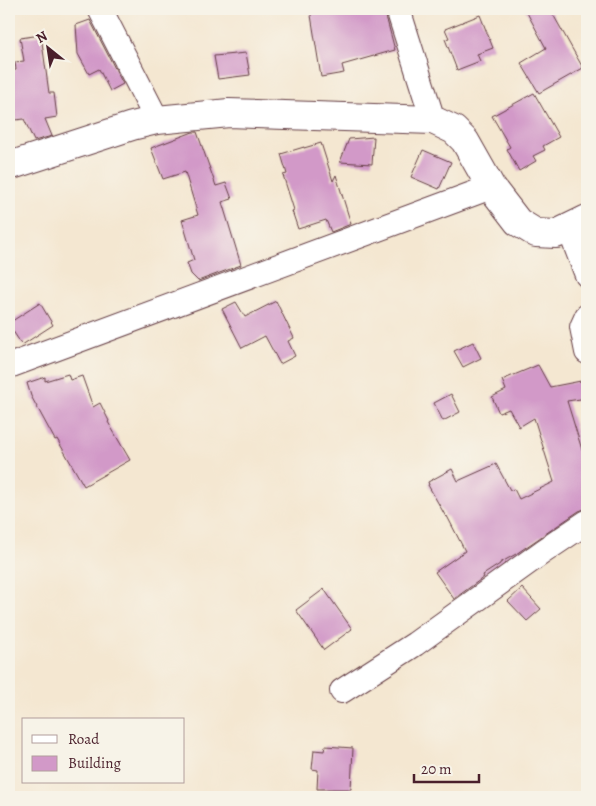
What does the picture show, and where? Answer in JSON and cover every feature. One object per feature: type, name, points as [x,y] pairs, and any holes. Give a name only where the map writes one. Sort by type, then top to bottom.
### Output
[{"type":"street","points":[[100,9],[157,120]]},
{"type":"street","points":[[398,9],[433,120]]},
{"type":"street","points":[[9,166],[132,126],[157,120],[229,113],[433,120],[454,130],[465,141],[491,187],[518,222],[536,233],[556,234],[578,224],[587,275]]},
{"type":"street","points":[[9,366],[491,187]]},
{"type":"street","points":[[587,316],[582,327],[587,352]]},
{"type":"street","points":[[342,691],[415,644],[587,522]]},
{"type":"building","points":[[310,9],[384,9],[395,50],[342,65],[344,73],[321,77]]},
{"type":"building","points":[[525,9],[550,9],[583,68],[539,93],[521,63],[546,48]]},
{"type":"building","points":[[480,15],[493,48],[477,54],[480,61],[457,70],[445,39],[449,38],[445,29]]},
{"type":"building","points":[[90,20],[123,84],[110,91],[99,69],[89,74],[78,54],[76,25]]},
{"type":"building","points":[[41,35],[49,93],[54,93],[57,117],[45,119],[52,136],[34,141],[24,119],[16,120],[15,116],[9,117],[9,71],[16,70],[15,62],[24,61],[20,38]]},
{"type":"building","points":[[246,53],[250,75],[218,79],[214,56]]},
{"type":"building","points":[[534,93],[559,137],[543,146],[545,150],[533,156],[536,161],[519,171],[507,149],[510,147],[492,116]]},
{"type":"building","points":[[197,132],[216,186],[226,183],[232,199],[222,202],[241,265],[198,281],[191,274],[187,263],[194,260],[182,220],[198,215],[185,172],[163,179],[151,148]]},
{"type":"building","points":[[374,137],[372,164],[340,162],[349,139]]},
{"type":"building","points":[[321,143],[333,181],[336,175],[351,224],[331,232],[326,220],[298,229],[283,175],[287,174],[281,154]]},
{"type":"building","points":[[423,150],[451,162],[439,189],[411,177]]},
{"type":"building","points":[[276,301],[294,338],[288,341],[295,356],[280,364],[265,336],[242,348],[222,309],[236,302],[245,317]]},
{"type":"building","points":[[40,303],[53,325],[22,345],[9,323]]},
{"type":"building","points":[[473,342],[481,358],[463,367],[454,351]]},
{"type":"building","points":[[538,365],[550,387],[586,380],[587,398],[567,401],[587,466],[587,508],[579,511],[500,563],[454,599],[435,572],[465,551],[428,482],[452,469],[458,481],[496,464],[510,490],[514,489],[519,499],[554,482],[534,418],[519,427],[509,409],[499,413],[492,397],[506,390],[502,380]]},
{"type":"building","points":[[68,374],[70,380],[82,376],[93,407],[100,403],[108,422],[130,460],[84,486],[57,439],[55,440],[31,396],[27,383],[45,377],[45,381]]},
{"type":"building","points":[[451,394],[460,412],[443,421],[434,403]]},
{"type":"building","points":[[522,588],[541,609],[527,621],[508,601]]},
{"type":"building","points":[[324,589],[352,629],[324,650],[296,610]]},
{"type":"building","points":[[325,746],[353,748],[351,789],[317,789],[318,770],[312,769],[314,750],[324,751]]}]
